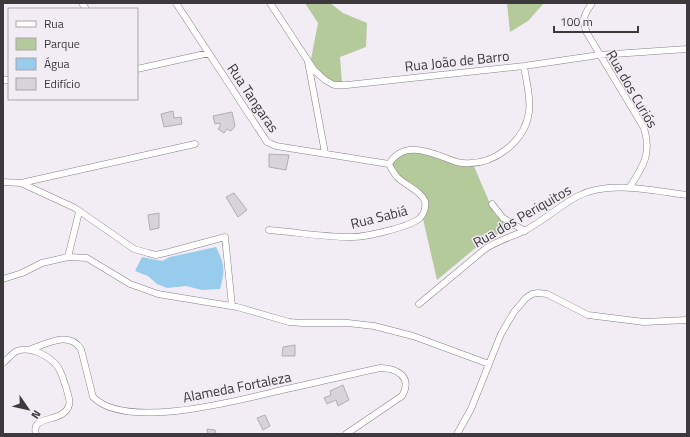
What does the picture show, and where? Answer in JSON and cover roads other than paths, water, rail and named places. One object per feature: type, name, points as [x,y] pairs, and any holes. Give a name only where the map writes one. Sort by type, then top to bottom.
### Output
[{"type":"street","name":"Rua Tangaras","points":[[176,3],[267,142],[276,146],[389,164]]},
{"type":"street","name":"Rua João de Barro","points":[[270,3],[314,70],[325,80],[334,85],[347,85],[524,66],[599,55],[687,49]]},
{"type":"street","name":"Rua dos Curiós","points":[[592,3],[584,17],[583,25],[591,42],[644,128],[647,138],[648,150],[646,158],[629,188]]},
{"type":"street","points":[[138,69],[209,53]]},
{"type":"street","points":[[308,60],[325,153]]},
{"type":"street","points":[[389,164],[393,157],[403,151],[417,150],[435,153],[461,163],[474,164],[486,162],[506,150],[522,132],[529,114],[529,96],[524,66]]},
{"type":"street","points":[[3,182],[21,183],[195,144]]},
{"type":"street","name":"Rua Sabiá","points":[[270,230],[350,237],[364,236],[414,222],[424,213],[424,201],[420,195],[398,178],[389,164]]},
{"type":"street","points":[[21,183],[75,208],[134,249],[152,254],[156,255],[169,252],[225,237],[232,306]]},
{"type":"street","name":"Rua dos Periquitos","points":[[419,304],[485,249],[496,242],[525,231],[580,195],[601,190],[629,188],[687,195]]},
{"type":"street","points":[[492,204],[503,218],[525,231]]},
{"type":"street","points":[[68,257],[79,212]]},
{"type":"street","points":[[3,279],[22,273],[42,263],[68,257],[87,258],[130,284],[145,291],[232,306],[265,314],[289,322],[348,323],[374,326],[413,336],[489,364]]},
{"type":"street","points":[[457,434],[471,409],[501,334],[514,312],[526,298],[532,294],[547,294],[588,315],[644,322],[687,320]]},
{"type":"street","name":"Alameda Fortaleza","points":[[3,363],[17,351],[29,350],[56,340],[72,340],[77,343],[81,349],[93,397],[105,406],[141,412],[182,410],[223,404],[380,368],[387,368],[398,372],[404,380],[405,386],[402,396],[346,434]]},
{"type":"street","points":[[29,350],[41,354],[55,363],[61,372],[70,405],[66,412],[59,417],[42,421],[38,424],[35,428],[36,434]]},
{"type":"water","points":[[216,247],[223,263],[223,277],[220,289],[202,290],[186,286],[167,288],[157,284],[148,276],[135,271],[142,257],[162,261],[170,257]]}]
